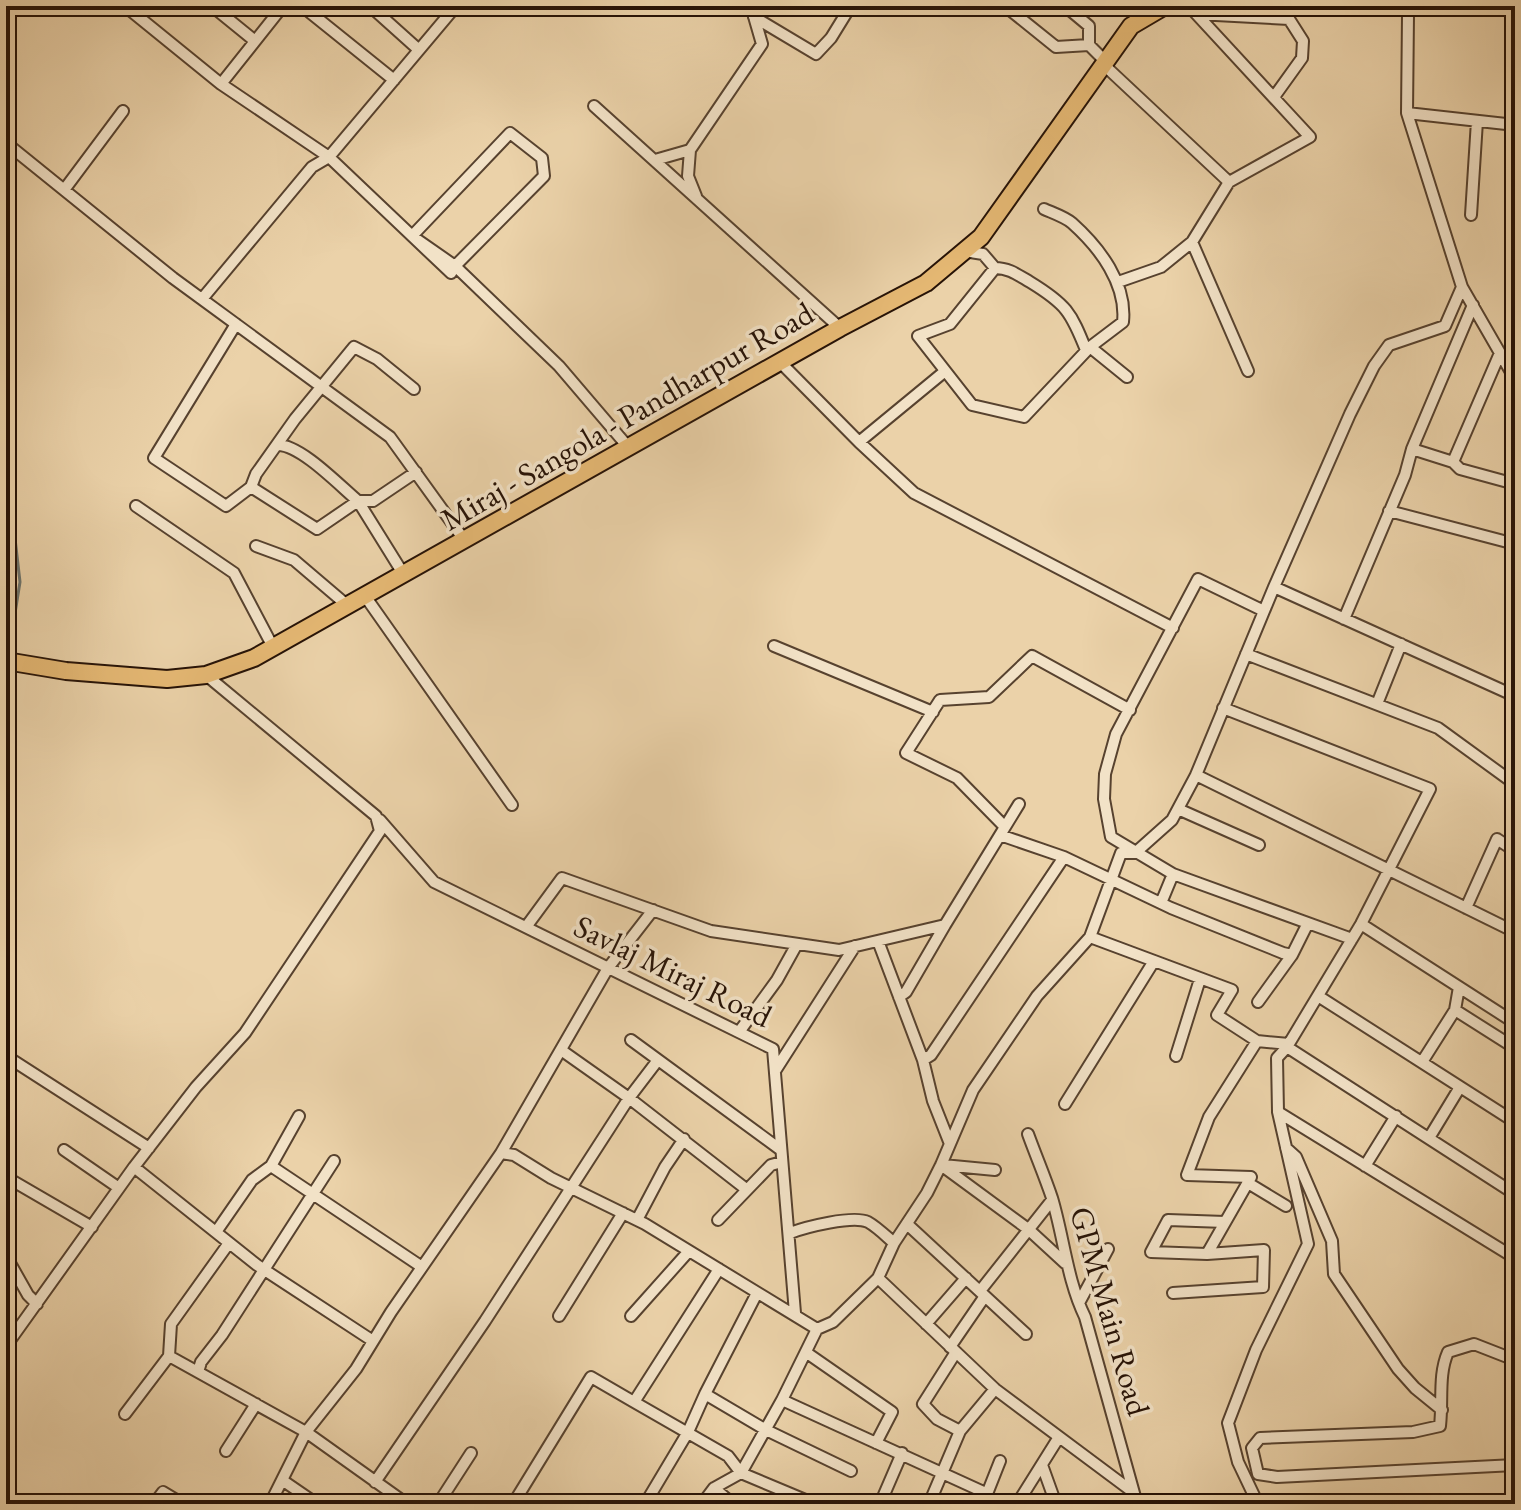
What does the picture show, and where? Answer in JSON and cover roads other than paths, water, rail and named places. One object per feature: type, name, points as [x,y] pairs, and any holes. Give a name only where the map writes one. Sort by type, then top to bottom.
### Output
[{"type":"highway","name":"Miraj - Sangola - Pandharpur Road","points":[[6,661],[66,671],[167,679],[206,675],[254,658],[840,328],[926,283],[981,237],[1131,26],[1165,6]]},
{"type":"street","points":[[125,6],[221,84],[329,157],[412,236],[451,273],[544,176],[542,158],[510,133],[412,236]]},
{"type":"street","points":[[212,6],[255,41]]},
{"type":"street","points":[[302,6],[394,80]]},
{"type":"street","points":[[370,6],[419,50]]},
{"type":"street","points":[[202,299],[312,167],[329,157],[456,6]]},
{"type":"street","points":[[753,12],[816,54],[831,38],[847,12],[844,6]]},
{"type":"street","points":[[1005,6],[1056,47],[1089,45]]},
{"type":"street","points":[[1065,6],[1089,26],[1089,45],[1105,63],[1229,182]]},
{"type":"street","points":[[1131,26],[1145,6]]},
{"type":"street","points":[[1410,6],[1407,113],[1462,287],[1515,379]]},
{"type":"street","points":[[221,84],[280,7]]},
{"type":"street","points":[[1118,282],[1161,267],[1192,242],[1229,182],[1310,137],[1193,10]]},
{"type":"street","points":[[1193,10],[1289,19],[1303,41],[1302,58],[1274,97]]},
{"type":"street","points":[[696,198],[688,176],[690,150],[762,44],[753,12]]},
{"type":"street","points":[[594,106],[840,328]]},
{"type":"street","points":[[64,190],[123,111]]},
{"type":"street","points":[[1407,113],[1515,125]]},
{"type":"street","points":[[1471,215],[1477,121]]},
{"type":"street","points":[[6,143],[202,299],[390,437],[465,541]]},
{"type":"street","points":[[655,160],[690,150]]},
{"type":"street","points":[[995,268],[950,324],[918,336],[972,405],[1024,417],[1088,349],[1123,322],[1125,304],[1118,282],[1096,249],[1070,221],[1044,209]]},
{"type":"street","points":[[1192,242],[1248,371]]},
{"type":"street","points":[[964,251],[983,254],[995,268],[1007,268],[1058,299],[1075,321],[1088,349],[1127,377]]},
{"type":"street","points":[[1515,264],[1515,271]]},
{"type":"street","points":[[455,266],[559,366],[629,448]]},
{"type":"street","points":[[702,1504],[714,1488],[741,1473],[817,1329],[833,1322],[878,1278],[894,1243],[941,1165],[973,1090],[1037,996],[1090,937],[1121,853],[1135,853],[1172,820],[1196,775],[1274,587],[1374,366],[1389,345],[1445,326],[1462,287]]},
{"type":"street","points":[[1344,619],[1473,305]]},
{"type":"street","points":[[236,324],[154,458],[226,506],[251,487],[256,474],[354,347],[377,359],[414,389]]},
{"type":"street","points":[[1453,462],[1500,353]]},
{"type":"street","points":[[780,362],[914,493],[1173,628]]},
{"type":"street","points":[[859,442],[944,372]]},
{"type":"street","points":[[278,445],[288,445],[358,501],[404,575]]},
{"type":"street","points":[[1412,449],[1453,462],[1460,469],[1515,484]]},
{"type":"street","points":[[251,487],[317,529],[358,501],[373,501],[416,472]]},
{"type":"street","points":[[136,506],[234,573],[273,647]]},
{"type":"street","points":[[1389,511],[1515,544]]},
{"type":"street","points":[[256,546],[294,560],[348,606]]},
{"type":"street","points":[[1264,611],[1198,579],[1116,734],[1105,774],[1104,799],[1111,837],[1173,874],[1352,939]]},
{"type":"street","points":[[1274,587],[1515,696]]},
{"type":"street","points":[[365,596],[512,805]]},
{"type":"street","points":[[1377,704],[1401,644]]},
{"type":"street","points":[[774,646],[933,712]]},
{"type":"street","points":[[1246,654],[1438,728],[1515,784]]},
{"type":"street","points":[[1130,710],[1032,656],[989,697],[940,700],[906,753],[957,778],[1003,831],[1161,903],[1292,955]]},
{"type":"street","name":"Savlaj Miraj Road","points":[[206,675],[376,816],[434,882],[773,1049],[795,1313]]},
{"type":"street","points":[[1223,708],[1430,789],[1361,924],[1288,1045],[1277,1058],[1278,1112],[1308,1244],[1256,1350],[1228,1423],[1238,1462],[1258,1504]]},
{"type":"street","points":[[1196,775],[1515,932]]},
{"type":"street","points":[[899,997],[906,992],[1019,804]]},
{"type":"street","points":[[1178,809],[1259,845]]},
{"type":"street","points":[[6,1346],[134,1167],[196,1087],[245,1033],[380,831],[376,816]]},
{"type":"street","points":[[1466,908],[1497,839],[1515,851]]},
{"type":"street","points":[[923,1060],[931,1055],[1064,857]]},
{"type":"street","points":[[1161,903],[1173,874]]},
{"type":"street","points":[[526,927],[562,878],[711,931],[839,950],[945,925]]},
{"type":"street","points":[[270,1504],[306,1432],[356,1369],[501,1153],[608,968],[653,910]]},
{"type":"street","points":[[1258,1002],[1292,955],[1308,923]]},
{"type":"street","points":[[1361,924],[1515,1023]]},
{"type":"street","points":[[1090,937],[1232,990],[1217,1015],[1257,1041],[1288,1045],[1515,1194]]},
{"type":"street","points":[[878,941],[923,1060],[933,1101],[950,1144]]},
{"type":"street","points":[[739,1032],[777,980],[797,944]]},
{"type":"street","points":[[775,1071],[855,946]]},
{"type":"street","points":[[1065,1104],[1154,961]]},
{"type":"street","points":[[1176,1056],[1200,979]]},
{"type":"street","points":[[1422,1062],[1455,1010],[1459,987]]},
{"type":"street","points":[[1318,996],[1515,1122]]},
{"type":"street","points":[[1455,1010],[1515,1048]]},
{"type":"street","points":[[631,1040],[781,1150]]},
{"type":"street","points":[[1207,1254],[1251,1177],[1187,1175],[1209,1117],[1257,1041]]},
{"type":"street","points":[[561,1050],[684,1139],[746,1189]]},
{"type":"street","points":[[6,1056],[149,1148]]},
{"type":"street","points":[[375,1482],[485,1321],[629,1098],[658,1060]]},
{"type":"street","points":[[1429,1138],[1460,1087]]},
{"type":"street","points":[[1278,1112],[1515,1258]]},
{"type":"street","points":[[216,1232],[252,1180],[271,1166],[299,1116]]},
{"type":"street","points":[[1365,1166],[1396,1116]]},
{"type":"street","name":"GPM Main Road","points":[[1028,1134],[1052,1200],[1064,1256],[1085,1317],[1137,1504]]},
{"type":"street","points":[[637,1220],[684,1139]]},
{"type":"street","points":[[1286,1148],[1296,1157],[1332,1241],[1334,1274],[1398,1369],[1442,1410]]},
{"type":"street","points":[[64,1150],[119,1188]]},
{"type":"street","points":[[501,1153],[514,1155],[571,1188],[637,1220],[817,1329]]},
{"type":"street","points":[[198,1372],[201,1362],[222,1335],[334,1161]]},
{"type":"street","points":[[718,1220],[771,1165],[782,1162]]},
{"type":"street","points":[[941,1165],[995,1170]]},
{"type":"street","points":[[941,1165],[1028,1229],[1070,1268]]},
{"type":"street","points":[[271,1166],[422,1267]]},
{"type":"street","points":[[134,1167],[264,1269],[373,1341]]},
{"type":"street","points":[[6,1177],[92,1227]]},
{"type":"street","points":[[1248,1183],[1286,1206]]},
{"type":"street","points":[[960,1431],[937,1419],[923,1404],[983,1293],[1052,1200]]},
{"type":"street","points":[[559,1316],[623,1213]]},
{"type":"street","points":[[1173,1293],[1263,1287],[1264,1250],[1207,1254],[1151,1252],[1168,1220],[1225,1222]]},
{"type":"street","points":[[790,1233],[837,1222],[861,1221],[869,1223],[894,1243]]},
{"type":"street","points":[[907,1224],[1026,1334]]},
{"type":"street","points":[[125,1414],[169,1356],[171,1324],[229,1243]]},
{"type":"street","points":[[1079,1303],[1108,1249]]},
{"type":"street","points":[[631,1316],[689,1251]]},
{"type":"street","points":[[6,1256],[28,1295],[37,1304]]},
{"type":"street","points":[[634,1402],[719,1269]]},
{"type":"street","points":[[878,1278],[995,1389],[1134,1492]]},
{"type":"street","points":[[926,1324],[966,1278]]},
{"type":"street","points":[[645,1504],[688,1432],[757,1293]]},
{"type":"street","points":[[1515,1360],[1474,1344],[1448,1352],[1441,1369],[1440,1426],[1413,1432],[1260,1438],[1252,1448],[1258,1474],[1277,1477],[1515,1465]]},
{"type":"street","points":[[807,1353],[892,1412],[876,1443]]},
{"type":"street","points":[[169,1356],[306,1432],[407,1504]]},
{"type":"street","points":[[513,1504],[591,1377],[728,1456],[741,1473],[815,1504]]},
{"type":"street","points":[[929,1504],[960,1431],[995,1389]]},
{"type":"street","points":[[705,1394],[766,1430],[851,1471]]},
{"type":"street","points":[[782,1400],[944,1472],[985,1499],[1000,1461]]},
{"type":"street","points":[[226,1451],[256,1404]]},
{"type":"street","points":[[1017,1504],[1059,1437]]},
{"type":"street","points":[[438,1504],[471,1453]]},
{"type":"street","points":[[880,1504],[902,1453]]},
{"type":"street","points":[[1042,1465],[1056,1504]]},
{"type":"street","points":[[282,1480],[317,1504]]},
{"type":"street","points":[[714,1488],[733,1504]]},
{"type":"street","points":[[154,1504],[163,1492],[183,1504]]},
{"type":"waterway","points":[[6,488],[10,495],[20,582],[8,657]]},
{"type":"waterway","points":[[6,1471],[16,1504]]}]
